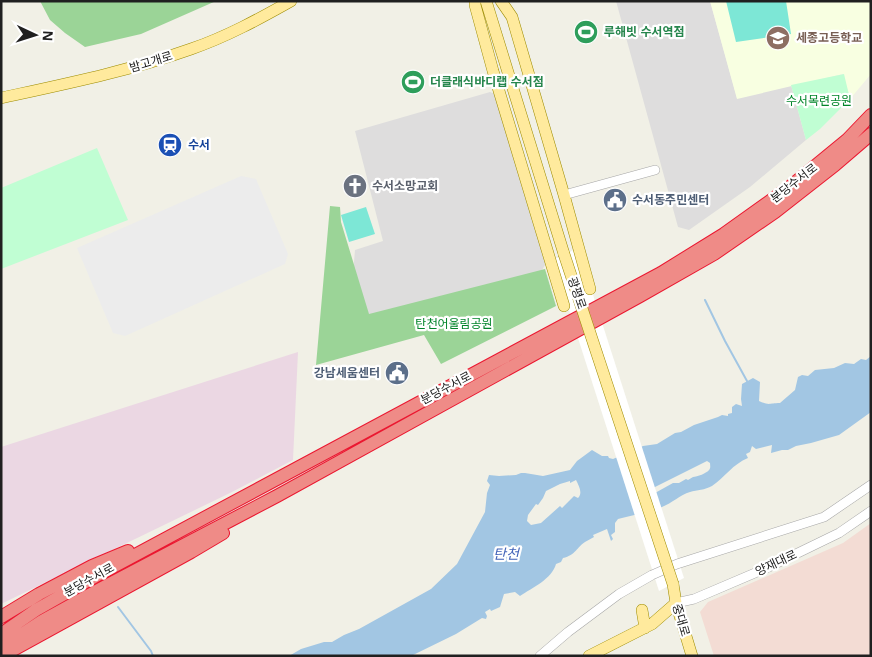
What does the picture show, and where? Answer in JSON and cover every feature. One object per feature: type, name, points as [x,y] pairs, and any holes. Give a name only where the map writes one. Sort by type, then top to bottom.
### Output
[{"type":"highway","name":"분당수서로","points":[[1,634],[94,571],[182,530],[684,258],[724,234],[791,186],[847,140],[871,115]]},
{"type":"highway","name":"분당수서로","points":[[1,648],[42,621],[276,496],[714,254],[775,212],[871,134]]},
{"type":"highway","points":[[2,656],[231,529],[276,496]]},
{"type":"highway","points":[[1,617],[39,594],[94,571]]},
{"type":"main road","name":"밤고개로","points":[[1,98],[114,72],[175,54],[218,38],[291,1]]},
{"type":"main road","points":[[475,1],[493,70],[564,306]]},
{"type":"main road","name":"광평로","points":[[486,1],[564,254],[673,584]]},
{"type":"main road","points":[[501,1],[512,17],[590,289]]},
{"type":"main road","points":[[553,269],[563,277],[570,277],[576,274],[580,267],[580,250]]},
{"type":"main road","name":"중대로","points":[[673,584],[676,603],[692,656]]},
{"type":"main road","points":[[589,656],[652,624],[676,603]]},
{"type":"main road","points":[[642,610],[645,628]]},
{"type":"street","points":[[564,195],[655,170]]},
{"type":"street","points":[[540,656],[568,632],[619,594],[652,575],[677,564],[824,517],[871,485]]},
{"type":"street","name":"양재대로","points":[[676,603],[694,598],[768,567],[839,533],[871,511]]},
{"type":"shaded area","points":[[616,1],[710,1],[737,98],[791,85],[806,140],[750,187],[689,230],[678,227]]},
{"type":"shaded area","name":"세종고등학교","points":[[710,1],[871,1],[871,74],[850,99],[843,74],[737,99]]},
{"type":"shaded area","points":[[726,1],[786,1],[791,34],[736,42]]},
{"type":"shaded area","points":[[490,92],[495,94],[546,263],[541,272],[370,320],[353,274],[355,250],[383,241],[355,131]]},
{"type":"shaded area","points":[[241,176],[256,179],[288,254],[285,264],[125,336],[113,333],[77,248]]},
{"type":"shaded area","points":[[366,207],[375,234],[349,242],[341,215]]},
{"type":"shaded area","points":[[298,352],[293,460],[230,493],[1,604],[1,447]]},
{"type":"shaded area","points":[[871,523],[871,656],[714,656],[700,612],[708,602],[843,543]]},
{"type":"green space","points":[[40,1],[216,1],[141,34],[85,47],[50,20]]},
{"type":"green space","name":"수서목련공원","points":[[844,74],[850,99],[806,140],[791,85]]},
{"type":"green space","points":[[97,148],[128,220],[1,269],[1,188]]},
{"type":"green space","name":"탄천어울림공원","points":[[330,206],[340,207],[341,222],[369,314],[545,269],[556,306],[441,364],[424,335],[316,365]]},
{"type":"water","name":"탄천","points":[[871,356],[871,412],[839,435],[771,453],[772,445],[756,449],[752,446],[750,452],[746,454],[748,458],[712,486],[686,493],[657,509],[618,519],[615,523],[615,532],[611,535],[613,539],[611,541],[607,529],[593,535],[594,537],[556,564],[546,579],[536,586],[520,596],[515,592],[504,594],[500,607],[485,612],[486,619],[482,618],[456,634],[411,656],[289,656],[301,649],[324,642],[332,642],[431,589],[457,564],[485,512],[490,485],[487,481],[489,475],[499,476],[525,473],[543,476],[570,470],[577,461],[592,450],[602,456],[608,456],[613,459],[643,446],[657,444],[675,433],[694,425],[722,415],[728,416],[728,414],[732,413],[732,407],[736,404],[742,406],[742,384],[753,378],[760,382],[759,401],[768,404],[780,403],[795,390],[798,377],[802,375],[808,376],[815,370],[834,368],[845,363],[854,364],[861,359],[866,360]],"holes":[[[707,461],[710,463],[710,467],[706,472],[688,480],[673,483],[655,493],[653,488]],[[576,480],[580,492],[578,498],[574,496],[562,508],[560,506],[541,523],[531,525],[527,521],[528,515],[536,504],[538,505],[546,491],[560,484]]]},
{"type":"pier","points":[[578,248],[684,578],[659,591],[553,260]]},
{"type":"waterway","points":[[705,300],[747,381]]},
{"type":"waterway","points":[[118,607],[153,656]]},
{"type":"place","name":"루해빗 수서역점","points":[[586,32]]},
{"type":"place","name":"세종고등학교","points":[[778,38]]},
{"type":"place","name":"더클래식바디랩 수서점","points":[[413,82]]},
{"type":"place","name":"수서","points":[[170,145]]},
{"type":"place","name":"수서소망교회","points":[[355,186]]},
{"type":"place","name":"수서동주민센터","points":[[615,200]]},
{"type":"place","name":"강남세움센터","points":[[397,373]]}]
